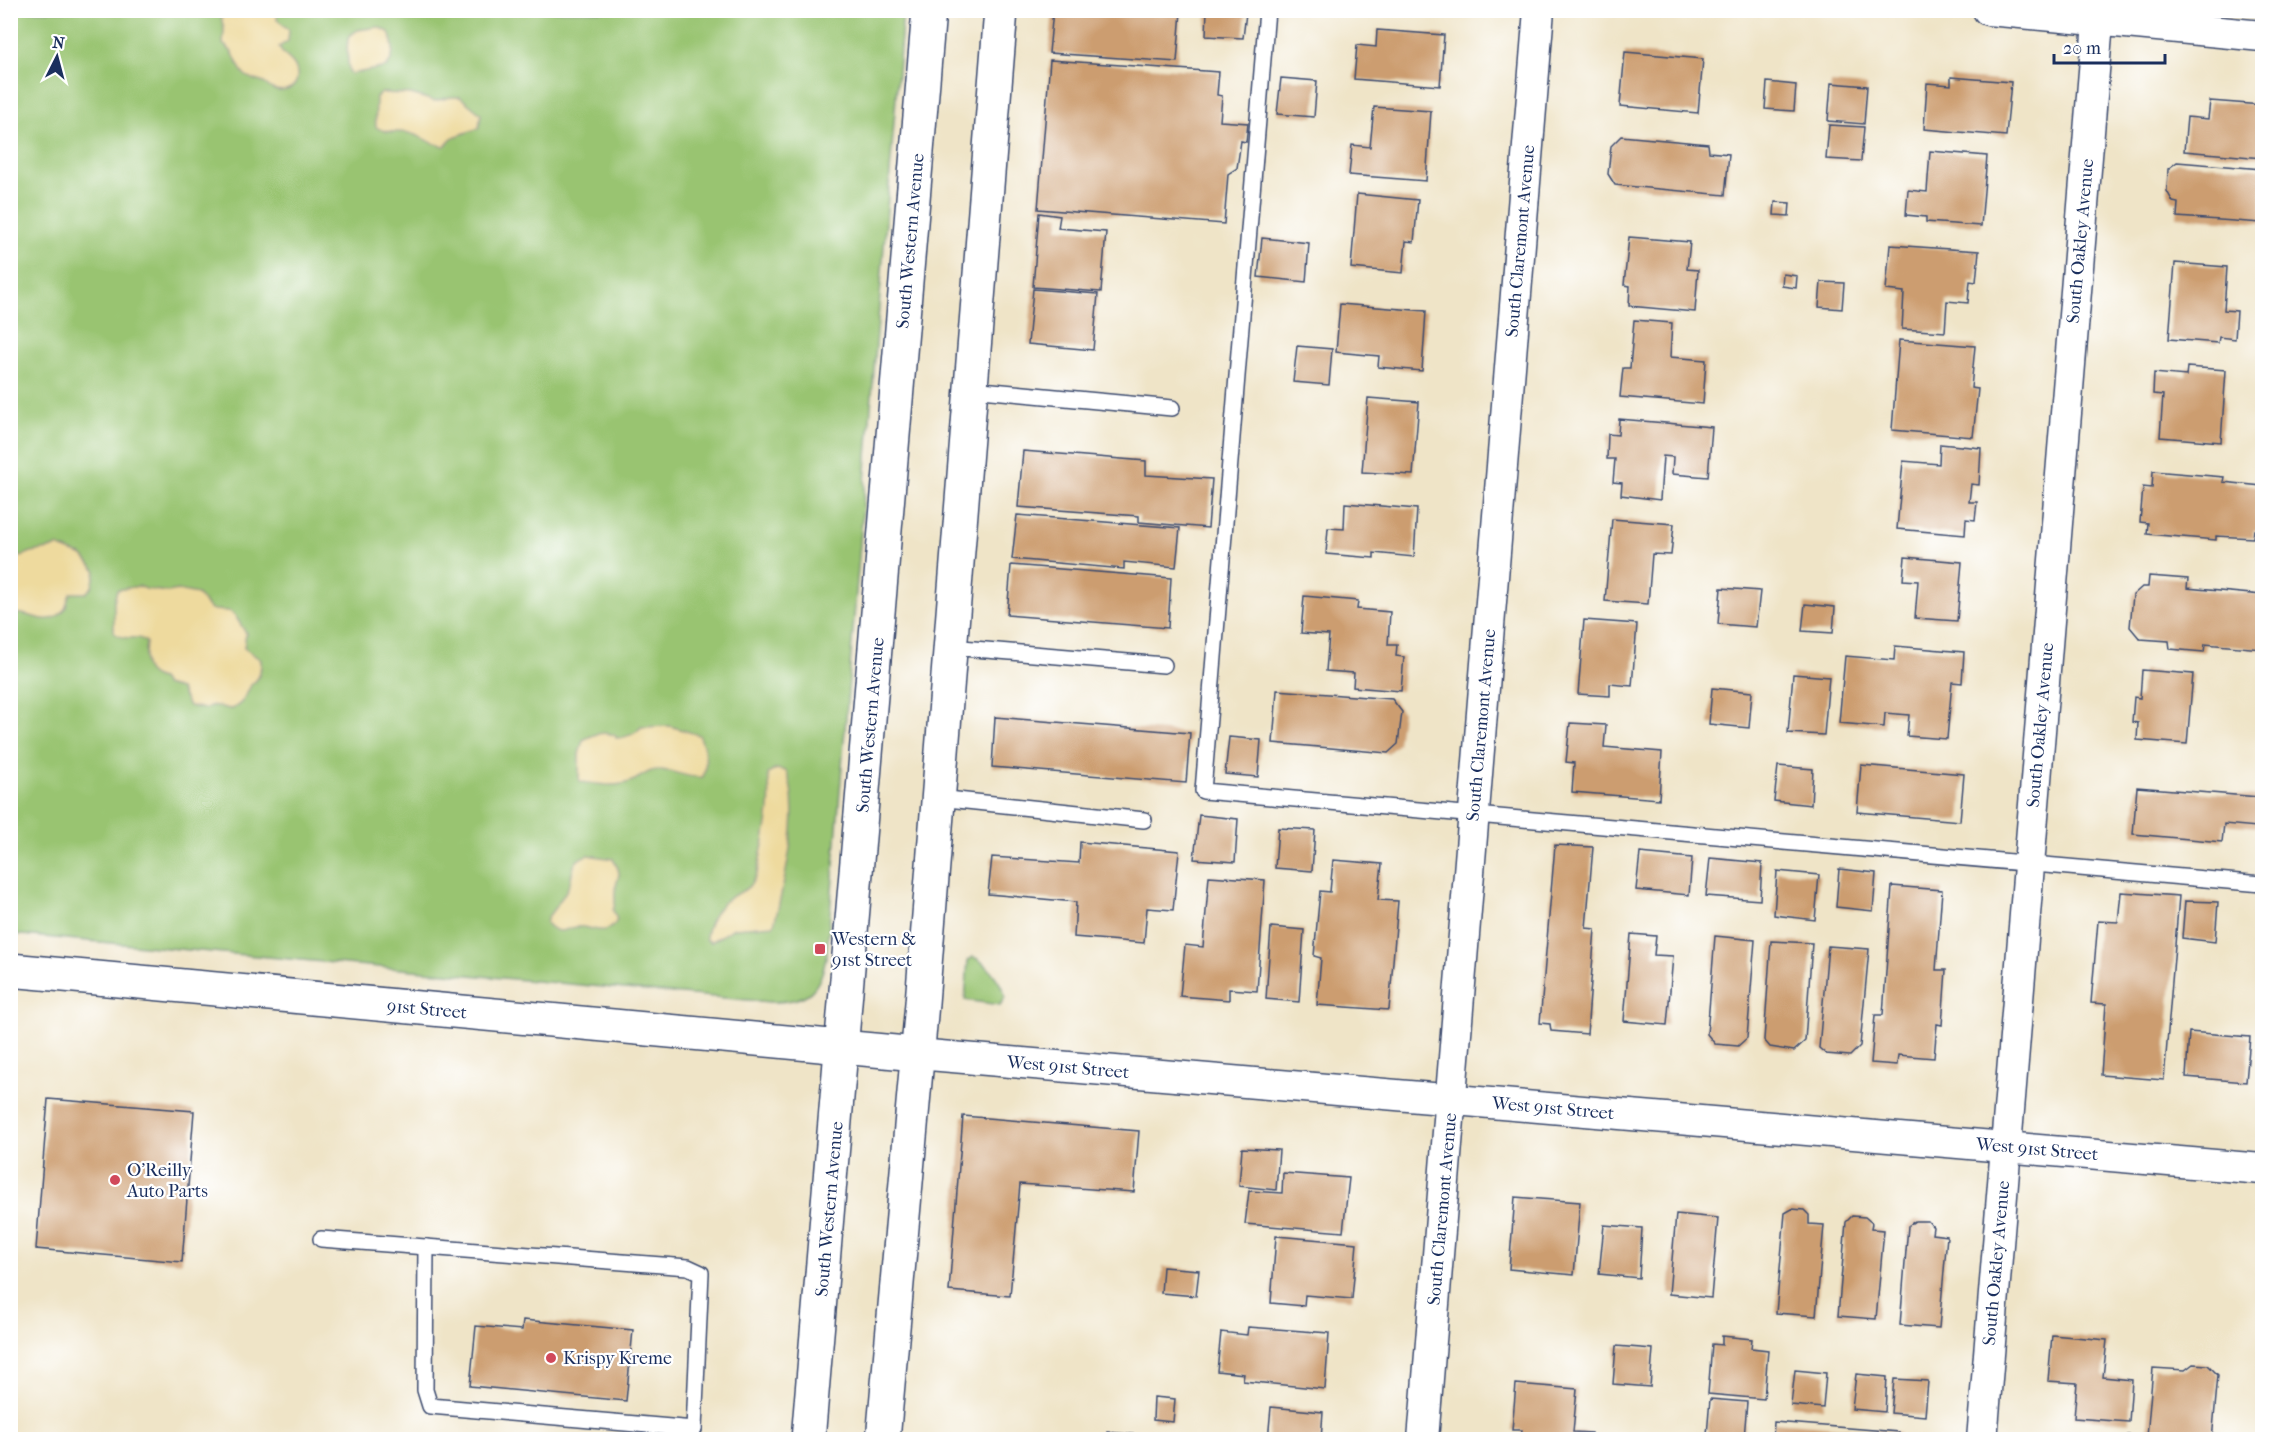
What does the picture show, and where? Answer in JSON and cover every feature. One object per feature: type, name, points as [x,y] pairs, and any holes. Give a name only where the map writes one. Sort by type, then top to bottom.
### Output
[{"type":"main road","name":"South Western Avenue","points":[[808,1440],[843,1048],[929,10]]},
{"type":"main road","points":[[883,1440],[917,1054],[1001,10]]},
{"type":"main road","name":"91st Street","points":[[10,970],[843,1048]]},
{"type":"main road","name":"West 91st Street","points":[[843,1048],[917,1054]]},
{"type":"street","name":"South Claremont Avenue","points":[[1423,1440],[1539,10]]},
{"type":"street","points":[[1988,10],[2098,16],[2262,36]]},
{"type":"street","name":"South Oakley Avenue","points":[[1982,1440],[2098,16]]},
{"type":"street","name":"West 91st Street","points":[[917,1054],[2262,1169]]},
{"type":"lane","points":[[1267,10],[1203,791],[2262,884]]},
{"type":"lane","points":[[971,389],[1172,408]]},
{"type":"lane","points":[[950,647],[1164,665]]},
{"type":"lane","points":[[938,798],[1144,820]]},
{"type":"lane","points":[[321,1239],[426,1247],[688,1267],[701,1273],[690,1434],[430,1406],[424,1380],[426,1247]]},
{"type":"green space","points":[[10,11],[903,11],[827,952],[821,976],[811,992],[795,1000],[770,1002],[11,934]]},
{"type":"green space","points":[[973,957],[988,968],[1001,986],[1005,997],[1000,1005],[965,1000],[968,960]]},
{"type":"sand","points":[[225,11],[278,11],[277,19],[289,30],[288,41],[279,47],[296,69],[297,78],[293,86],[281,91],[272,89],[244,74],[232,53],[223,44],[224,29],[221,17]]},
{"type":"sand","points":[[378,27],[389,32],[391,37],[393,50],[390,63],[387,67],[351,74],[347,53],[349,36],[358,30]]},
{"type":"sand","points":[[382,93],[411,94],[434,101],[460,97],[481,114],[479,128],[454,137],[445,146],[409,133],[384,131],[376,127],[376,97]]},
{"type":"sand","points":[[57,546],[83,556],[96,571],[92,587],[86,593],[71,593],[64,610],[51,619],[11,614],[11,554],[22,557],[31,552]]},
{"type":"sand","points":[[139,586],[146,589],[168,592],[178,590],[197,594],[209,608],[234,614],[246,633],[244,648],[261,660],[258,677],[239,705],[232,709],[215,705],[205,709],[189,706],[180,689],[165,685],[161,679],[146,669],[146,642],[143,639],[119,636],[114,633],[114,601],[117,590]]},
{"type":"sand","points":[[670,726],[699,735],[705,756],[703,777],[691,777],[657,770],[650,771],[632,781],[613,785],[579,780],[579,754],[583,740],[606,733],[619,738],[633,734],[641,727]]},
{"type":"sand","points":[[776,769],[786,771],[793,805],[790,847],[774,925],[734,928],[711,942],[706,939],[706,934],[716,912],[724,902],[749,887],[756,876],[769,812],[768,774]]},
{"type":"sand","points":[[588,855],[613,859],[616,865],[619,876],[613,910],[617,920],[607,930],[578,927],[560,931],[551,928],[546,923],[548,917],[569,885],[575,863]]},
{"type":"building","points":[[1053,10],[1181,11],[1177,62],[1049,53]]},
{"type":"building","points":[[1207,10],[1246,13],[1243,38],[1206,36]]},
{"type":"building","points":[[1377,30],[1444,35],[1440,86],[1354,79],[1357,45],[1376,47]]},
{"type":"building","points":[[1625,52],[1703,59],[1698,113],[1620,106]]},
{"type":"building","points":[[1050,60],[1219,72],[1217,95],[1222,96],[1220,121],[1248,123],[1246,142],[1241,141],[1237,168],[1228,174],[1224,224],[1038,209]]},
{"type":"building","points":[[1951,77],[2011,82],[2006,136],[1924,129],[1927,83],[1951,85]]},
{"type":"building","points":[[1281,78],[1317,81],[1314,117],[1277,114]]},
{"type":"building","points":[[1767,82],[1796,85],[1794,111],[1765,109]]},
{"type":"building","points":[[1831,83],[1867,86],[1864,124],[1828,121]]},
{"type":"building","points":[[2210,101],[2262,105],[2262,158],[2184,151],[2187,117],[2208,119]]},
{"type":"building","points":[[1374,107],[1431,111],[1426,181],[1349,175],[1352,145],[1370,147]]},
{"type":"building","points":[[1829,125],[1864,127],[1861,161],[1826,159]]},
{"type":"building","points":[[1621,136],[1708,144],[1709,152],[1729,154],[1725,195],[1615,185],[1608,174],[1611,146]]},
{"type":"building","points":[[1930,151],[1987,156],[1981,226],[1926,222],[1926,217],[1906,215],[1908,190],[1927,192]]},
{"type":"building","points":[[2177,162],[2262,169],[2262,223],[2177,217],[2178,203],[2173,202],[2167,191],[2168,169]]},
{"type":"building","points":[[1357,194],[1418,200],[1414,242],[1406,241],[1403,273],[1351,268]]},
{"type":"building","points":[[1775,202],[1790,203],[1789,216],[1774,215]]},
{"type":"building","points":[[1039,213],[1060,216],[1058,228],[1106,232],[1101,292],[1033,287]]},
{"type":"building","points":[[1629,237],[1690,242],[1687,269],[1698,270],[1695,312],[1629,306],[1630,286],[1624,285]]},
{"type":"building","points":[[1262,238],[1309,243],[1306,282],[1258,277]]},
{"type":"building","points":[[1890,245],[1979,251],[1976,282],[1970,281],[1968,303],[1947,301],[1945,332],[1902,329],[1904,292],[1886,290]]},
{"type":"building","points":[[2175,263],[2227,267],[2224,310],[2237,311],[2235,339],[2219,337],[2218,343],[2169,339]]},
{"type":"building","points":[[1783,274],[1797,276],[1796,288],[1782,286]]},
{"type":"building","points":[[1821,282],[1844,283],[1842,309],[1819,307]]},
{"type":"building","points":[[1033,289],[1098,294],[1093,350],[1028,344]]},
{"type":"building","points":[[1340,304],[1426,311],[1422,371],[1378,367],[1379,356],[1336,352]]},
{"type":"building","points":[[1634,320],[1672,323],[1670,357],[1706,360],[1703,404],[1620,397],[1623,368],[1630,368]]},
{"type":"building","points":[[1899,340],[1975,346],[1971,388],[1978,389],[1973,437],[1892,430]]},
{"type":"building","points":[[1297,346],[1332,349],[1329,385],[1293,382]]},
{"type":"building","points":[[2187,367],[2226,370],[2221,442],[2160,437],[2163,395],[2153,394],[2154,373],[2186,376]]},
{"type":"building","points":[[1368,398],[1419,402],[1413,475],[1362,472]]},
{"type":"building","points":[[1619,419],[1712,427],[1708,477],[1672,474],[1673,457],[1663,456],[1660,500],[1621,495],[1622,483],[1613,482],[1615,459],[1607,459],[1608,434],[1618,435]]},
{"type":"building","points":[[1940,444],[1981,448],[1979,485],[1971,484],[1969,502],[1977,502],[1975,520],[1966,519],[1965,535],[1897,529],[1903,461],[1939,464]]},
{"type":"building","points":[[1023,451],[1146,461],[1146,475],[1212,479],[1208,528],[1139,522],[1139,516],[1018,507]]},
{"type":"building","points":[[2153,471],[2224,477],[2223,482],[2262,486],[2262,530],[2254,530],[2253,538],[2216,536],[2216,540],[2147,534],[2148,523],[2140,522],[2143,487],[2152,488]]},
{"type":"building","points":[[1345,503],[1417,509],[1414,557],[1374,553],[1374,558],[1326,554],[1328,528],[1344,529]]},
{"type":"building","points":[[1017,515],[1180,528],[1176,567],[1124,562],[1124,569],[1012,559]]},
{"type":"building","points":[[1612,519],[1674,524],[1671,555],[1652,554],[1648,604],[1605,601]]},
{"type":"building","points":[[1905,557],[1962,562],[1957,621],[1915,618],[1918,581],[1903,580]]},
{"type":"building","points":[[1011,565],[1171,578],[1168,628],[1007,615]]},
{"type":"building","points":[[2149,576],[2188,579],[2187,588],[2262,595],[2262,649],[2205,644],[2204,652],[2170,649],[2169,641],[2140,639],[2130,627],[2133,595],[2142,587],[2148,587]]},
{"type":"building","points":[[1721,588],[1760,591],[1756,627],[1718,624]]},
{"type":"building","points":[[1304,596],[1358,601],[1357,609],[1390,612],[1388,645],[1397,645],[1396,656],[1404,657],[1401,691],[1353,687],[1354,673],[1326,671],[1329,635],[1301,633]]},
{"type":"building","points":[[1805,604],[1835,607],[1833,633],[1802,631]]},
{"type":"building","points":[[1584,620],[1637,624],[1632,686],[1610,684],[1610,696],[1578,694]]},
{"type":"building","points":[[1895,646],[1964,652],[1962,683],[1952,682],[1947,739],[1907,736],[1909,715],[1885,713],[1884,727],[1839,723],[1845,656],[1894,660]]},
{"type":"building","points":[[2142,670],[2193,674],[2187,744],[2137,740],[2138,723],[2132,722],[2134,697],[2140,698]]},
{"type":"building","points":[[1793,674],[1829,677],[1824,735],[1788,733]]},
{"type":"building","points":[[1712,688],[1752,692],[1749,728],[1709,724]]},
{"type":"building","points":[[1277,690],[1392,699],[1402,712],[1398,744],[1388,753],[1273,743]]},
{"type":"building","points":[[995,717],[1190,733],[1186,783],[992,767]]},
{"type":"building","points":[[1570,723],[1606,725],[1604,747],[1662,752],[1659,799],[1572,792],[1574,763],[1566,762]]},
{"type":"building","points":[[1229,737],[1261,740],[1258,777],[1225,774]]},
{"type":"building","points":[[1861,765],[1964,774],[1960,821],[1857,812]]},
{"type":"building","points":[[1778,766],[1813,769],[1811,805],[1774,801]]},
{"type":"building","points":[[2137,787],[2259,797],[2257,827],[2224,824],[2222,842],[2133,834]]},
{"type":"building","points":[[1199,815],[1238,819],[1235,862],[1194,859]]},
{"type":"building","points":[[1278,828],[1315,830],[1312,871],[1275,868]]},
{"type":"building","points":[[2261,836],[2262,872],[2258,872]]},
{"type":"building","points":[[1080,842],[1179,851],[1173,910],[1147,908],[1144,943],[1074,937],[1076,902],[988,894],[992,857],[1079,863]]},
{"type":"building","points":[[1555,845],[1593,847],[1586,928],[1595,929],[1587,1034],[1551,1031],[1550,1024],[1540,1023]]},
{"type":"building","points":[[1640,853],[1692,858],[1689,895],[1636,890]]},
{"type":"building","points":[[1710,858],[1762,863],[1760,900],[1706,896]]},
{"type":"building","points":[[1333,860],[1382,864],[1378,900],[1398,901],[1389,1010],[1317,1005],[1321,958],[1314,956],[1320,891],[1330,892]]},
{"type":"building","points":[[1839,869],[1876,873],[1873,911],[1836,907]]},
{"type":"building","points":[[1777,871],[1819,875],[1815,920],[1774,915]]},
{"type":"building","points":[[1209,876],[1265,880],[1257,991],[1229,989],[1229,1000],[1180,996],[1185,945],[1203,947]]},
{"type":"building","points":[[1892,886],[1942,890],[1936,970],[1946,970],[1942,1025],[1937,1024],[1934,1058],[1898,1055],[1897,1065],[1871,1063],[1875,1015],[1883,1015]]},
{"type":"building","points":[[2121,892],[2179,896],[2164,1080],[2101,1075],[2106,1004],[2091,1003],[2098,921],[2118,922]]},
{"type":"building","points":[[2185,901],[2218,902],[2215,942],[2182,938]]},
{"type":"building","points":[[1271,927],[1304,930],[1299,1002],[1266,999]]},
{"type":"building","points":[[1631,934],[1656,936],[1654,955],[1673,956],[1667,1025],[1624,1021]]},
{"type":"building","points":[[1715,936],[1755,940],[1747,1038],[1738,1046],[1715,1044],[1707,1034]]},
{"type":"building","points":[[1771,941],[1812,943],[1805,1041],[1794,1051],[1770,1047],[1764,1040]]},
{"type":"building","points":[[1828,946],[1869,949],[1860,1046],[1850,1056],[1826,1054],[1819,1048]]},
{"type":"building","points":[[2189,1032],[2250,1037],[2246,1082],[2186,1077]]},
{"type":"building","name":"O'Reilly Auto Parts","points":[[48,1099],[194,1111],[182,1262],[36,1249]]},
{"type":"building","points":[[963,1116],[1139,1131],[1134,1192],[1020,1184],[1010,1296],[949,1291]]},
{"type":"building","points":[[1242,1148],[1279,1150],[1276,1190],[1239,1186]]},
{"type":"building","points":[[1283,1173],[1349,1178],[1343,1232],[1245,1224],[1249,1191],[1282,1193]]},
{"type":"building","points":[[1515,1197],[1580,1202],[1574,1275],[1509,1269]]},
{"type":"building","points":[[1792,1209],[1804,1210],[1809,1215],[1809,1224],[1824,1225],[1816,1316],[1776,1313],[1785,1213]]},
{"type":"building","points":[[1676,1214],[1718,1218],[1711,1298],[1669,1294]]},
{"type":"building","points":[[1852,1216],[1865,1217],[1872,1223],[1871,1229],[1884,1230],[1876,1319],[1838,1316],[1846,1222]]},
{"type":"building","points":[[1915,1221],[1928,1221],[1933,1227],[1932,1234],[1947,1236],[1939,1328],[1900,1325],[1908,1226]]},
{"type":"building","points":[[1604,1225],[1642,1228],[1639,1278],[1599,1274]]},
{"type":"building","points":[[1276,1236],[1357,1243],[1352,1299],[1305,1295],[1304,1306],[1271,1303]]},
{"type":"building","points":[[1163,1267],[1199,1270],[1196,1296],[1161,1293]]},
{"type":"building","name":"Krispy Kreme","points":[[523,1320],[633,1330],[626,1401],[470,1386],[476,1326],[522,1330]]},
{"type":"building","points":[[1248,1327],[1329,1333],[1325,1389],[1243,1381],[1244,1374],[1217,1371],[1221,1332],[1247,1335]]},
{"type":"building","points":[[2052,1335],[2107,1340],[2103,1377],[2132,1380],[2129,1422],[2074,1418],[2077,1383],[2048,1381]]},
{"type":"building","points":[[1722,1336],[1752,1339],[1751,1348],[1768,1350],[1764,1399],[1708,1394],[1712,1344],[1722,1345]]},
{"type":"building","points":[[1616,1346],[1653,1349],[1650,1387],[1613,1384]]},
{"type":"building","points":[[2193,1364],[2208,1365],[2218,1375],[2212,1440],[2177,1437],[2177,1440],[2128,1440],[2128,1435],[2147,1437],[2153,1368],[2185,1370]]},
{"type":"building","points":[[1795,1370],[1826,1373],[1823,1408],[1791,1405]]},
{"type":"building","points":[[1856,1374],[1887,1377],[1885,1412],[1852,1409]]},
{"type":"building","points":[[1894,1379],[1928,1381],[1925,1416],[1891,1413]]},
{"type":"building","points":[[1516,1384],[1577,1389],[1573,1432],[1591,1433],[1591,1440],[1521,1440],[1522,1430],[1512,1430]]},
{"type":"building","points":[[1154,1397],[1175,1399],[1173,1422],[1153,1420]]},
{"type":"building","points":[[1710,1399],[1747,1402],[1744,1438],[1707,1435]]},
{"type":"building","points":[[1271,1407],[1323,1412],[1321,1440],[1268,1440]]},
{"type":"building","points":[[1774,1422],[1899,1432],[1899,1440],[1773,1440]]},
{"type":"building","points":[[1107,1432],[1141,1435],[1141,1440],[1106,1440]]},
{"type":"place","name":"Western & 91st Street","points":[[820,949]]},
{"type":"place","name":"O'Reilly Auto Parts","points":[[115,1180]]},
{"type":"place","name":"Krispy Kreme","points":[[551,1358]]}]
